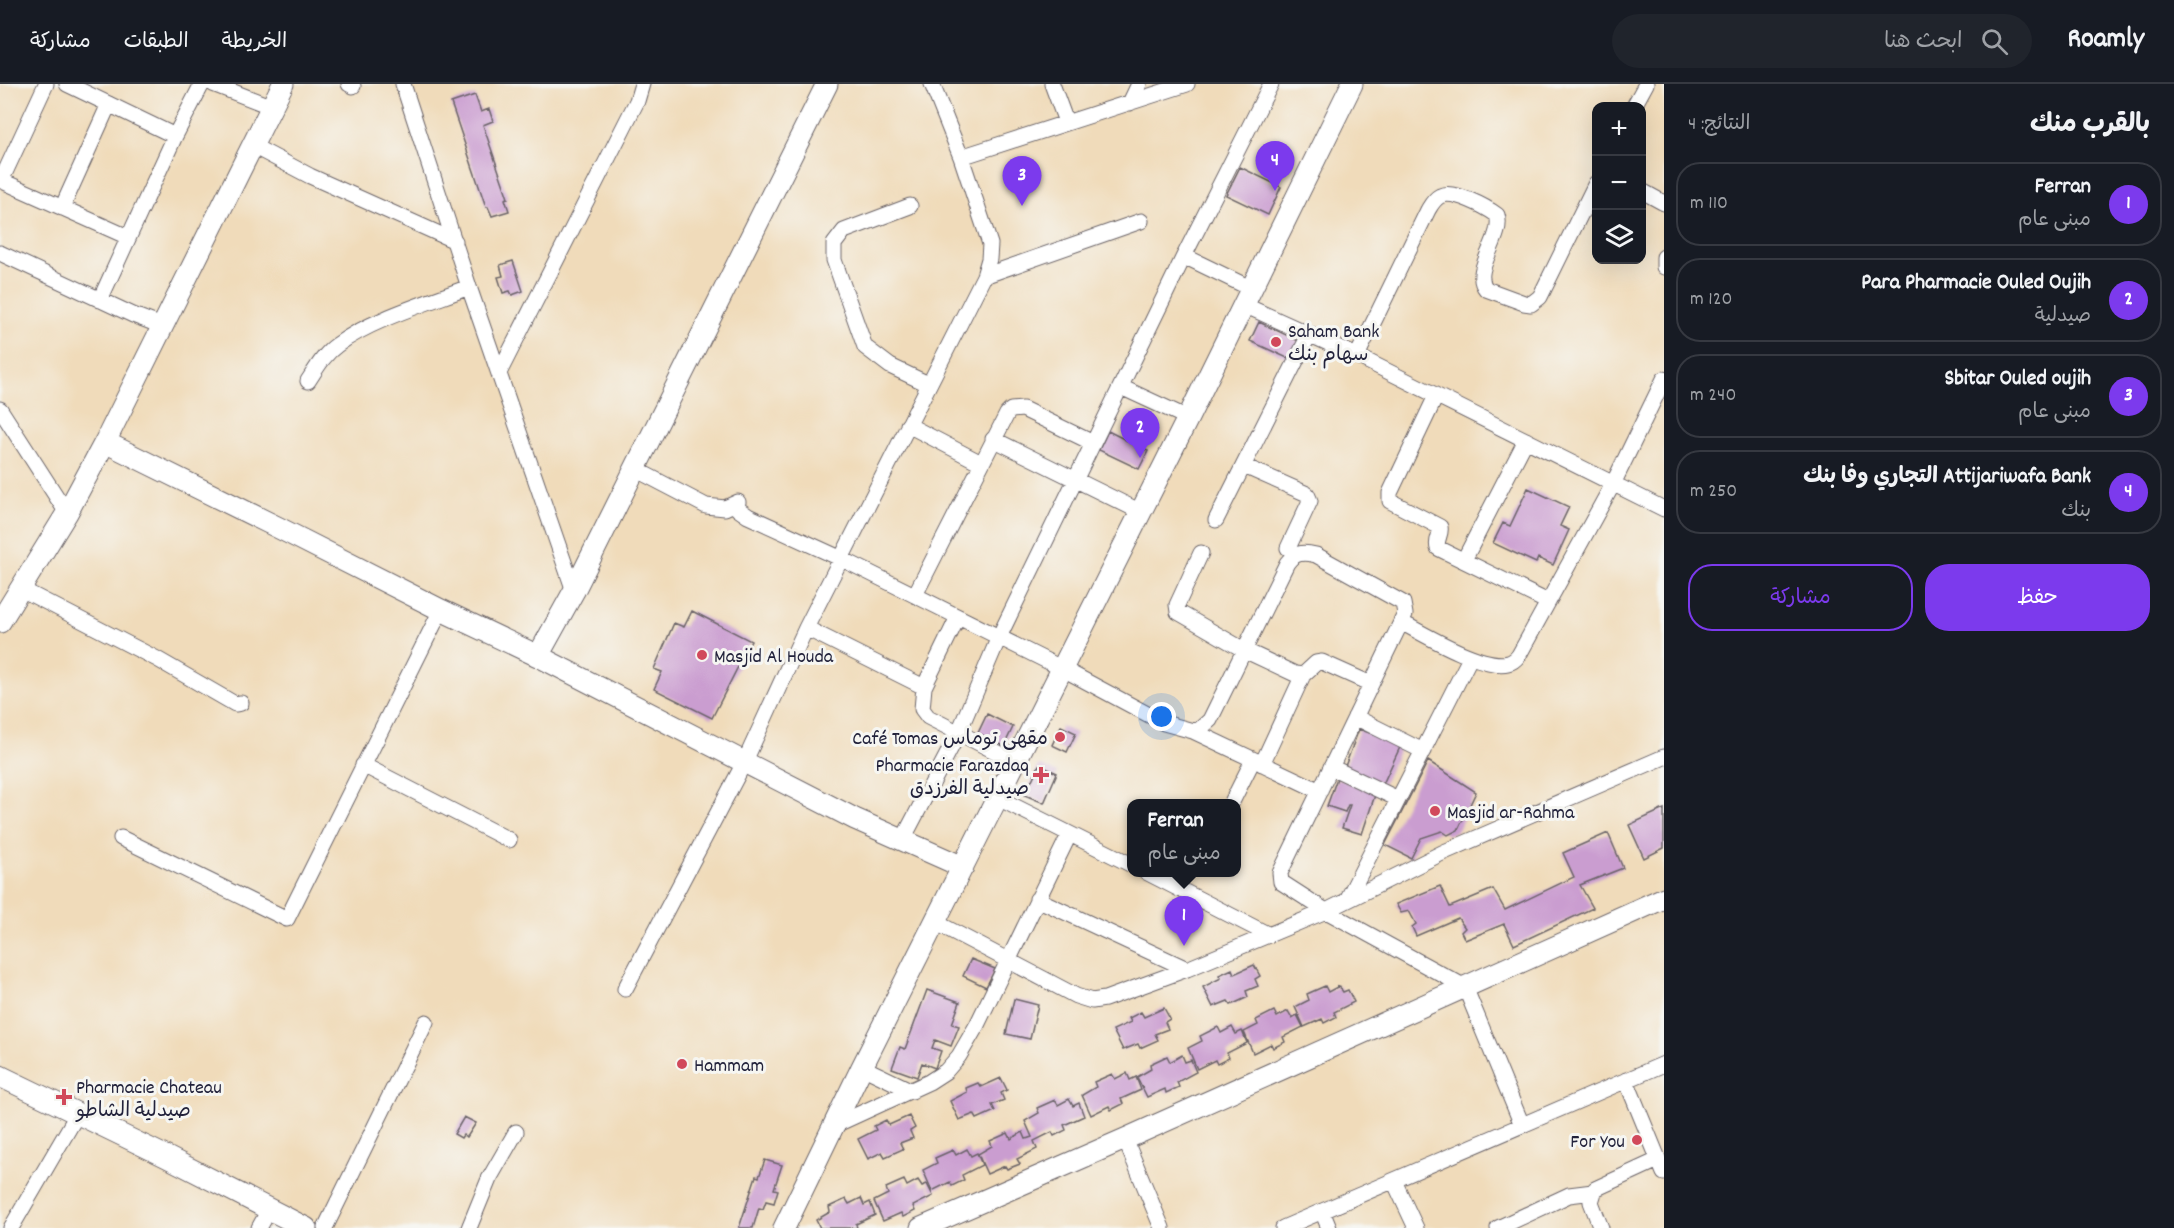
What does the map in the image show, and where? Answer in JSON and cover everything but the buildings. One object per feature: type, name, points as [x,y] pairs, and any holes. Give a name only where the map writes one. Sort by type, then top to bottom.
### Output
[{"type":"street","points":[[46,84],[1,181],[128,237]]},
{"type":"street","points":[[67,84],[176,136]]},
{"type":"street","points":[[100,300],[202,84]]},
{"type":"street","points":[[213,84],[272,107]]},
{"type":"street","points":[[0,621],[67,513],[105,442],[284,84]]},
{"type":"street","points":[[403,84],[574,591]]},
{"type":"street","points":[[499,373],[637,101],[642,84]]},
{"type":"street","points":[[538,656],[574,591],[827,84]]},
{"type":"street","points":[[625,989],[745,761],[806,628],[984,276],[990,244],[961,157],[932,84]]},
{"type":"street","points":[[1052,84],[1066,122]]},
{"type":"street","points":[[1131,103],[1139,84]]},
{"type":"street","points":[[961,157],[1187,84]]},
{"type":"street","points":[[902,841],[958,734],[999,638],[1184,256],[1271,84]]},
{"type":"street","points":[[784,1228],[862,1066],[1141,513],[1352,84]]},
{"type":"street","points":[[1637,102],[1646,84]]},
{"type":"street","points":[[62,208],[109,105]]},
{"type":"street","points":[[254,146],[310,176],[455,241]]},
{"type":"street","points":[[1357,356],[1428,210],[1439,196],[1450,194],[1459,196],[1497,215],[1498,225],[1481,275],[1482,284],[1486,289],[1524,303],[1531,303],[1540,297],[1592,191]]},
{"type":"street","points":[[1646,194],[1664,203]]},
{"type":"street","points":[[910,206],[844,231],[834,244],[833,252],[865,347],[890,366],[928,384]]},
{"type":"street","points":[[984,276],[1141,221]]},
{"type":"street","points":[[0,253],[162,326]]},
{"type":"street","points":[[1184,256],[1310,335],[1357,356],[1664,509]]},
{"type":"street","points":[[1664,256],[1664,267]]},
{"type":"street","points":[[308,381],[336,345],[360,331],[470,287]]},
{"type":"street","points":[[1216,520],[1310,335]]},
{"type":"street","points":[[1401,622],[1470,658],[1502,664],[1514,661],[1519,656],[1613,484],[1664,379]]},
{"type":"street","points":[[1121,387],[1188,418]]},
{"type":"street","points":[[1436,396],[1389,498],[1390,501],[1440,526],[1438,548],[1548,602]]},
{"type":"street","points":[[0,409],[67,513]]},
{"type":"street","points":[[915,596],[1007,414],[1017,409],[1033,413],[1093,443]]},
{"type":"street","points":[[908,425],[981,463]]},
{"type":"street","points":[[993,439],[1141,513]]},
{"type":"street","points":[[1464,560],[1526,440]]},
{"type":"street","points":[[105,442],[538,656],[902,841],[963,867]]},
{"type":"street","points":[[1244,466],[1307,494],[1310,501],[1288,548]]},
{"type":"street","points":[[635,469],[706,506],[725,508],[738,505],[748,516],[842,559],[1063,669],[1164,723],[1193,731],[1320,791]]},
{"type":"street","points":[[1193,731],[1200,729],[1210,720],[1292,556],[1306,552],[1316,555],[1399,600],[1405,606],[1405,614],[1280,878],[1283,884],[1326,911],[1465,987],[1522,1125]]},
{"type":"street","points":[[1201,553],[1177,605],[1178,612],[1244,650],[1295,674],[1303,675]]},
{"type":"street","points":[[21,589],[157,659],[235,704],[241,703]]},
{"type":"street","points":[[121,838],[287,918],[441,610]]},
{"type":"street","points":[[958,617],[924,687],[921,704],[924,714],[958,734],[1016,762]]},
{"type":"street","points":[[806,628],[924,687]]},
{"type":"street","points":[[1347,900],[1470,658]]},
{"type":"street","points":[[1235,799],[1258,762],[1303,675],[1317,663],[1322,662],[1371,684]]},
{"type":"street","points":[[1355,717],[1423,751]]},
{"type":"street","points":[[935,922],[1076,996],[1092,1001],[1125,993],[1326,911],[1442,854],[1664,757]]},
{"type":"street","points":[[363,765],[509,840]]},
{"type":"street","points":[[1331,767],[1398,799]]},
{"type":"street","points":[[998,798],[1127,863]]},
{"type":"street","points":[[833,1126],[912,1091],[946,1071],[959,1056],[1009,961],[1069,835]]},
{"type":"street","points":[[1156,877],[1269,935]]},
{"type":"street","points":[[921,1228],[1664,898]]},
{"type":"street","points":[[1037,899],[1187,969]]},
{"type":"street","points":[[325,1228],[426,1022]]},
{"type":"street","points":[[1283,1228],[1664,1064]]},
{"type":"street","points":[[862,1066],[912,1091]]},
{"type":"street","points":[[0,1076],[78,1113],[264,1219],[306,1228]]},
{"type":"street","points":[[1498,1228],[1569,1195],[1593,1192],[1595,1189],[1661,1166],[1626,1080]]},
{"type":"street","points":[[11,1228],[78,1113]]},
{"type":"street","points":[[469,1228],[489,1179],[516,1132]]},
{"type":"street","points":[[1125,1139],[1162,1228]]},
{"type":"street","points":[[1394,1181],[1416,1228]]},
{"type":"street","points":[[1593,1192],[1592,1206],[1601,1228]]},
{"type":"street","points":[[1322,1211],[1329,1228]]},
{"type":"place","name":"Attijariwafa Bank التجاري وفا بنك","points":[[1275,191]]},
{"type":"place","name":"Sbitar Ouled oujih","points":[[1022,206]]},
{"type":"place","name":"Saham Bank سهام بنك","points":[[1276,342]]},
{"type":"place","name":"Para Pharmacie Ouled Oujih","points":[[1140,458]]},
{"type":"place","name":"Masjid Al Houda","points":[[702,655]]},
{"type":"place","name":"Café Tomas مقهى توماس","points":[[1060,737]]},
{"type":"place","name":"Pharmacie Farazdaq صيدلية الفرزدق","points":[[1041,775]]},
{"type":"place","name":"Masjid ar-Rahma","points":[[1435,811]]},
{"type":"place","name":"Ferran","points":[[1184,946]]},
{"type":"place","name":"Hammam","points":[[682,1064]]},
{"type":"place","name":"Pharmacie Chateau صيدلية الشاطو","points":[[64,1097]]},
{"type":"place","name":"For You","points":[[1637,1140]]}]
